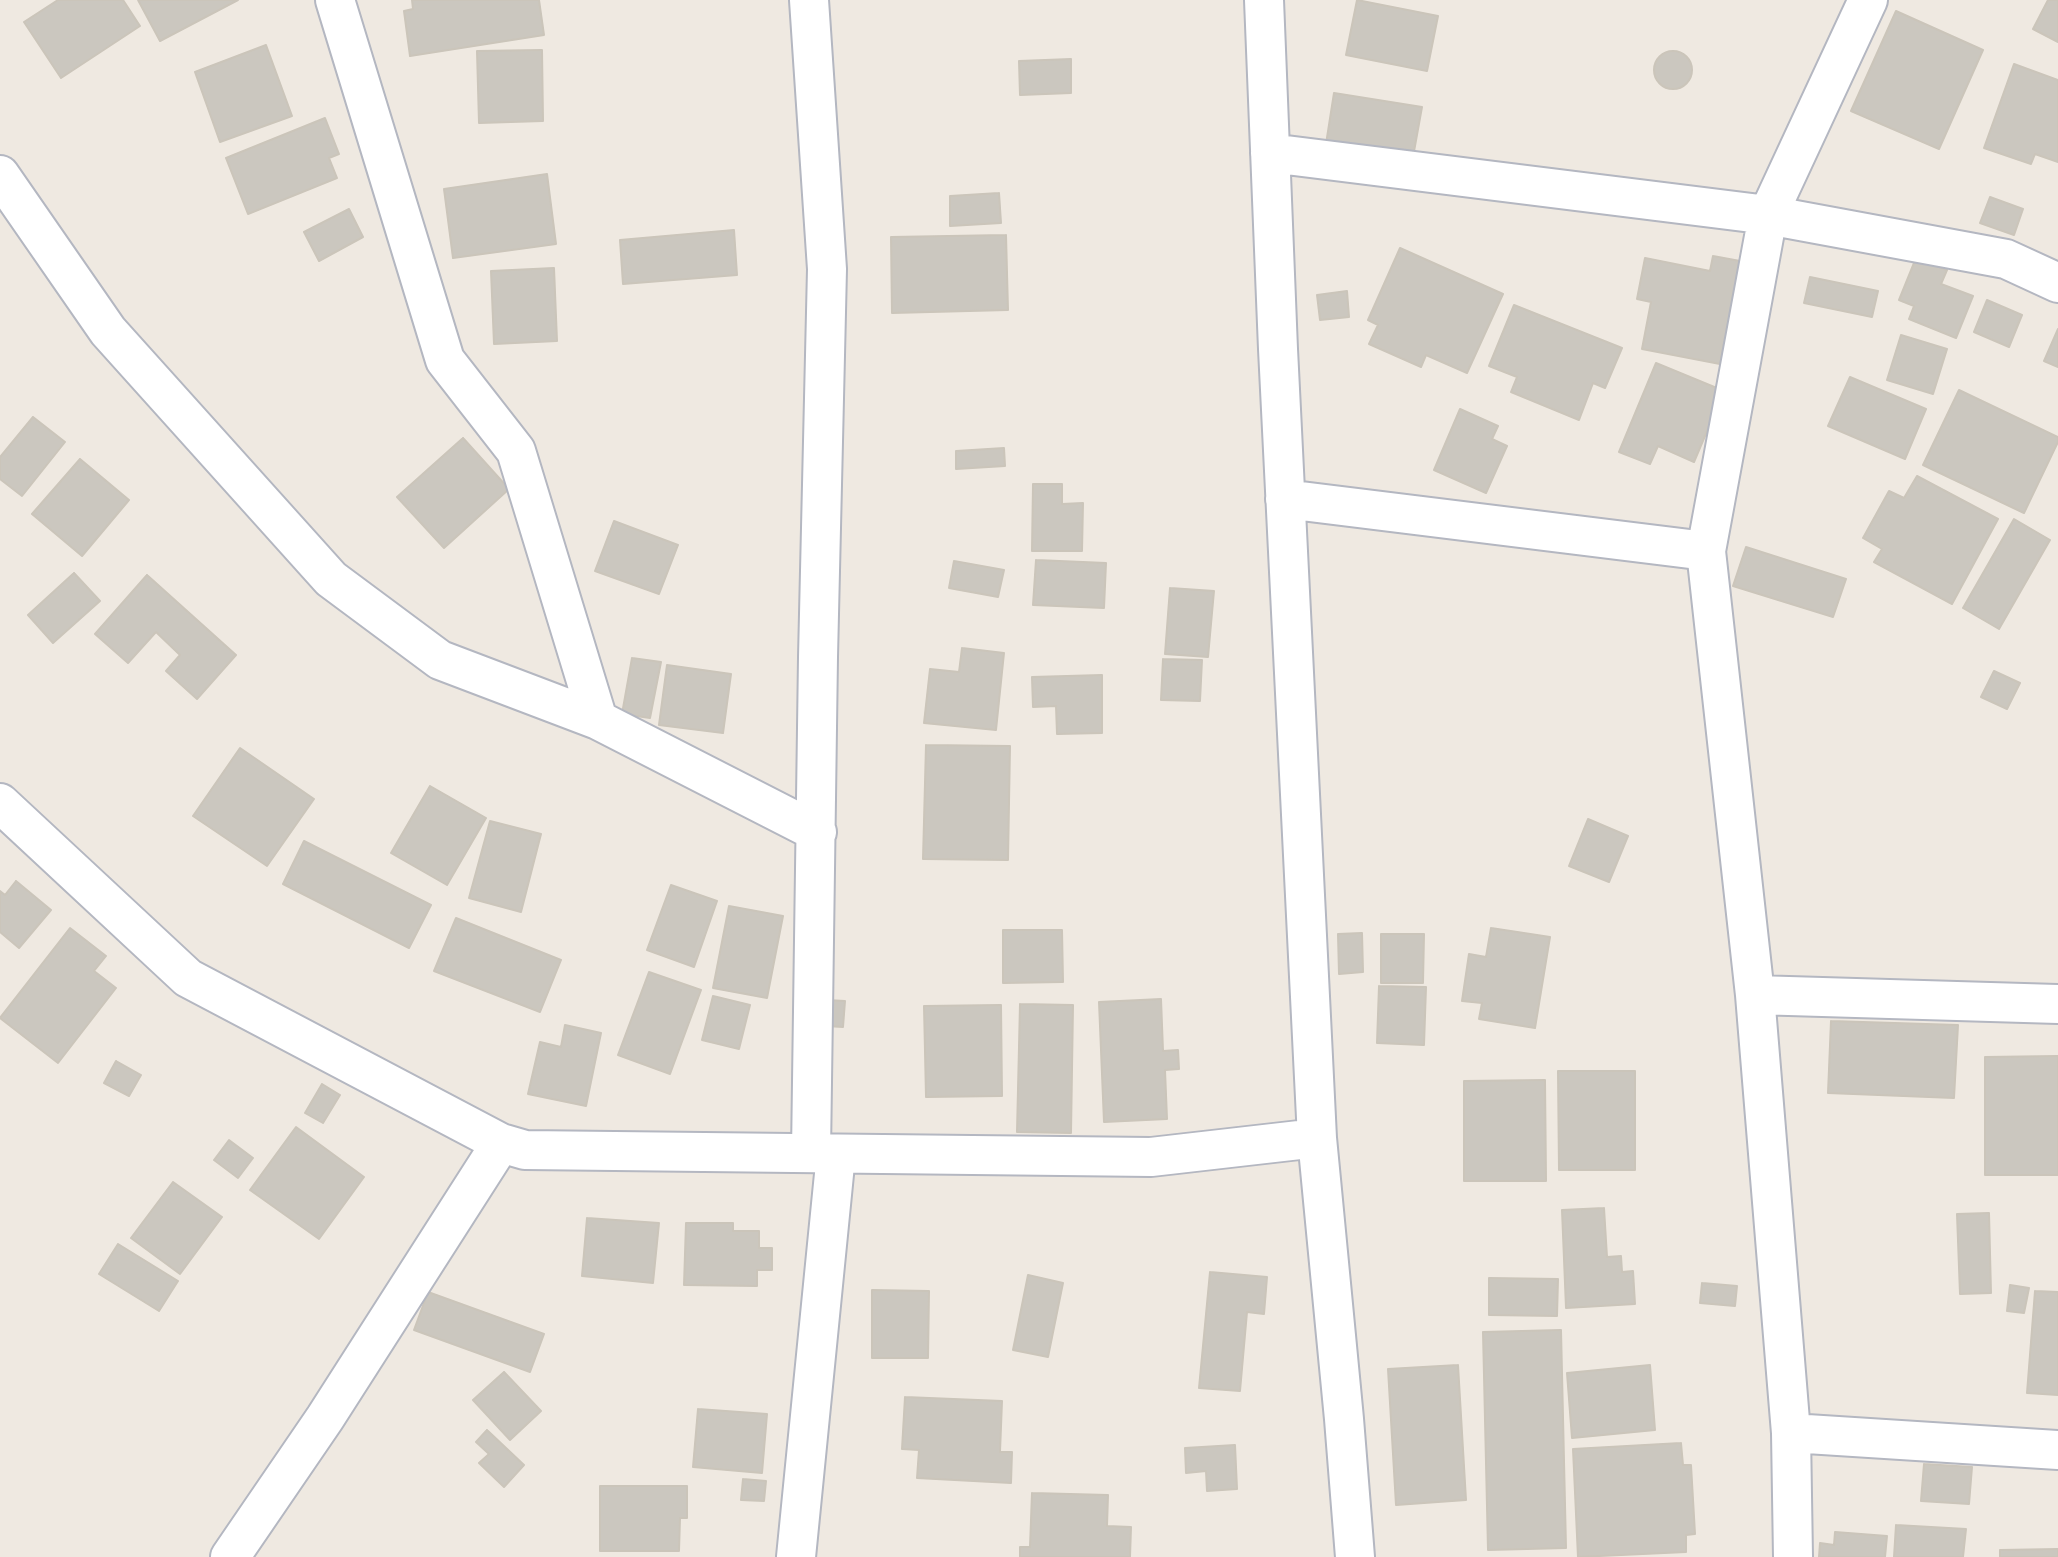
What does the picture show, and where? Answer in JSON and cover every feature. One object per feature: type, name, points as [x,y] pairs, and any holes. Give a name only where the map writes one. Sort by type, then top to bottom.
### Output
[{"type":"street","points":[[335,0],[446,360],[516,451],[598,720]]},
{"type":"street","points":[[796,1557],[823,1153],[817,832],[818,643],[827,269],[809,0]]},
{"type":"street","points":[[1264,0],[1285,499],[1317,1138],[1355,1557]]},
{"type":"street","points":[[1793,1557],[1791,1433],[1755,995],[1706,551],[1768,215],[1868,0]]},
{"type":"street","points":[[1270,153],[1768,215],[2006,259],[2058,283]]},
{"type":"street","points":[[0,175],[108,331],[331,579],[440,660],[598,720],[817,832]]},
{"type":"street","points":[[1285,499],[1706,551]]},
{"type":"street","points":[[0,803],[188,978],[501,1143],[525,1150],[1151,1157],[1317,1138]]},
{"type":"street","points":[[1755,995],[2058,1004]]},
{"type":"street","points":[[230,1557],[325,1418],[501,1143]]},
{"type":"street","points":[[1791,1433],[2058,1450]]},
{"type":"building","points":[[58,0],[123,0],[140,26],[61,78],[24,22]]},
{"type":"building","points":[[138,0],[238,0],[160,41]]},
{"type":"building","points":[[412,0],[539,0],[544,35],[410,56],[404,11],[413,9]]},
{"type":"building","points":[[1357,0],[1438,16],[1427,71],[1346,55]]},
{"type":"building","points":[[2048,0],[2058,0],[2058,42],[2033,29]]},
{"type":"building","points":[[1896,11],[1983,50],[1939,149],[1851,111]]},
{"type":"building","points":[[266,45],[292,116],[220,142],[195,72]]},
{"type":"building","points":[[542,50],[543,121],[479,123],[477,51]]},
{"type":"building","points":[[1673,51],[1687,56],[1692,70],[1687,84],[1673,89],[1659,84],[1654,70],[1659,56]]},
{"type":"building","points":[[1071,59],[1071,93],[1020,95],[1019,61]]},
{"type":"building","points":[[2014,64],[2058,80],[2058,162],[2035,154],[2031,164],[1984,148]]},
{"type":"building","points":[[1334,93],[1422,107],[1413,157],[1326,144]]},
{"type":"building","points":[[325,118],[339,154],[329,158],[337,178],[248,214],[226,158]]},
{"type":"building","points":[[547,174],[556,244],[453,258],[444,189]]},
{"type":"building","points":[[999,193],[1001,223],[950,226],[950,196]]},
{"type":"building","points":[[1990,197],[2023,209],[2014,235],[1980,223]]},
{"type":"building","points":[[349,209],[363,237],[319,261],[304,232]]},
{"type":"building","points":[[734,230],[737,275],[623,284],[620,240]]},
{"type":"building","points":[[1006,235],[1008,310],[892,313],[891,237]]},
{"type":"building","points":[[1400,248],[1503,294],[1467,373],[1426,355],[1421,367],[1369,344],[1378,325],[1368,320]]},
{"type":"building","points":[[1713,256],[1740,261],[1720,364],[1642,349],[1651,302],[1637,299],[1645,258],[1710,271]]},
{"type":"building","points":[[1916,258],[1947,270],[1941,284],[1973,296],[1956,338],[1909,319],[1914,306],[1899,300]]},
{"type":"building","points":[[554,268],[557,341],[494,344],[491,271]]},
{"type":"building","points":[[1810,277],[1878,291],[1872,317],[1804,303]]},
{"type":"building","points":[[1347,291],[1349,317],[1320,320],[1317,295]]},
{"type":"building","points":[[1987,300],[2022,315],[2009,347],[1974,332]]},
{"type":"building","points":[[1514,305],[1622,348],[1605,388],[1593,383],[1579,420],[1511,392],[1517,377],[1489,366]]},
{"type":"building","points":[[2058,329],[2058,367],[2044,361]]},
{"type":"building","points":[[1901,335],[1947,349],[1933,394],[1887,380]]},
{"type":"building","points":[[1656,363],[1724,391],[1694,462],[1658,446],[1650,464],[1619,452]]},
{"type":"building","points":[[1850,377],[1926,409],[1905,459],[1828,426]]},
{"type":"building","points":[[1959,390],[2058,437],[2024,513],[1923,465]]},
{"type":"building","points":[[1460,409],[1498,426],[1492,439],[1507,446],[1486,493],[1434,470]]},
{"type":"building","points":[[33,417],[65,442],[22,496],[0,479],[0,457]]},
{"type":"building","points":[[463,438],[509,489],[444,548],[397,497]]},
{"type":"building","points":[[1004,448],[1005,466],[956,469],[956,451]]},
{"type":"building","points":[[80,459],[129,500],[82,556],[32,514]]},
{"type":"building","points":[[1917,476],[1998,519],[1952,604],[1874,562],[1882,549],[1863,538],[1889,491],[1904,498]]},
{"type":"building","points":[[1033,484],[1062,484],[1062,504],[1083,503],[1082,551],[1032,551]]},
{"type":"building","points":[[2014,519],[2050,540],[1999,629],[1963,608]]},
{"type":"building","points":[[614,521],[678,545],[659,594],[595,571]]},
{"type":"building","points":[[1746,547],[1846,579],[1833,617],[1733,586]]},
{"type":"building","points":[[1036,560],[1106,563],[1104,608],[1033,605]]},
{"type":"building","points":[[954,561],[1004,570],[998,597],[949,588]]},
{"type":"building","points":[[74,573],[100,601],[53,643],[28,615]]},
{"type":"building","points":[[147,575],[236,655],[197,699],[166,671],[180,655],[156,632],[128,663],[95,634]]},
{"type":"building","points":[[1170,588],[1214,591],[1208,657],[1165,654]]},
{"type":"building","points":[[962,648],[1004,653],[996,730],[924,723],[930,669],[959,672]]},
{"type":"building","points":[[632,658],[661,662],[650,718],[622,714]]},
{"type":"building","points":[[1163,659],[1202,660],[1200,701],[1161,700]]},
{"type":"building","points":[[667,665],[731,674],[723,733],[659,725]]},
{"type":"building","points":[[1994,671],[2020,683],[2007,709],[1981,697]]},
{"type":"building","points":[[1102,675],[1102,733],[1057,734],[1056,706],[1033,707],[1032,677]]},
{"type":"building","points":[[926,745],[1010,746],[1008,860],[923,859]]},
{"type":"building","points":[[240,748],[314,799],[267,866],[193,816]]},
{"type":"building","points":[[430,786],[486,818],[447,885],[391,853]]},
{"type":"building","points":[[1588,819],[1628,836],[1609,882],[1569,866]]},
{"type":"building","points":[[490,821],[541,834],[521,912],[469,898]]},
{"type":"building","points":[[304,841],[431,905],[409,948],[283,884]]},
{"type":"building","points":[[16,881],[51,910],[19,948],[0,932],[0,891],[5,895]]},
{"type":"building","points":[[671,885],[717,901],[694,967],[647,950]]},
{"type":"building","points":[[729,906],[783,916],[767,998],[713,988]]},
{"type":"building","points":[[456,918],[561,960],[540,1012],[434,971]]},
{"type":"building","points":[[70,928],[106,956],[94,971],[116,988],[58,1063],[0,1018]]},
{"type":"building","points":[[1491,928],[1550,937],[1535,1028],[1479,1019],[1482,1003],[1462,1001],[1469,954],[1486,957]]},
{"type":"building","points":[[1003,930],[1062,930],[1063,982],[1003,983]]},
{"type":"building","points":[[1362,933],[1363,972],[1339,974],[1338,934]]},
{"type":"building","points":[[1381,934],[1424,934],[1423,983],[1381,983]]},
{"type":"building","points":[[649,972],[701,990],[670,1074],[618,1055]]},
{"type":"building","points":[[1379,986],[1426,987],[1424,1045],[1377,1043]]},
{"type":"building","points":[[713,996],[750,1005],[739,1049],[702,1040]]},
{"type":"building","points":[[1161,999],[1163,1051],[1178,1050],[1179,1069],[1165,1070],[1167,1119],[1104,1122],[1099,1002]]},
{"type":"building","points":[[827,1000],[845,1001],[843,1027],[826,1026]]},
{"type":"building","points":[[1020,1004],[1073,1005],[1071,1133],[1017,1132]]},
{"type":"building","points":[[1001,1005],[1002,1096],[926,1097],[924,1006]]},
{"type":"building","points":[[1831,1021],[1958,1025],[1954,1098],[1828,1093]]},
{"type":"building","points":[[565,1025],[601,1033],[586,1106],[528,1094],[540,1042],[561,1047]]},
{"type":"building","points":[[2058,1056],[2058,1175],[1985,1175],[1985,1057]]},
{"type":"building","points":[[116,1061],[141,1075],[129,1096],[104,1083]]},
{"type":"building","points":[[1558,1071],[1635,1071],[1635,1170],[1559,1170]]},
{"type":"building","points":[[1545,1080],[1546,1181],[1464,1181],[1464,1081]]},
{"type":"building","points":[[322,1084],[340,1095],[323,1123],[305,1113]]},
{"type":"building","points":[[296,1127],[364,1177],[319,1239],[250,1190]]},
{"type":"building","points":[[229,1140],[253,1158],[238,1178],[214,1160]]},
{"type":"building","points":[[173,1182],[222,1217],[180,1274],[131,1238]]},
{"type":"building","points":[[1604,1208],[1607,1257],[1621,1256],[1622,1272],[1633,1271],[1635,1304],[1566,1308],[1562,1210]]},
{"type":"building","points":[[1989,1213],[1991,1293],[1960,1294],[1957,1214]]},
{"type":"building","points":[[587,1218],[659,1223],[653,1283],[582,1276]]},
{"type":"building","points":[[686,1223],[733,1223],[733,1231],[759,1231],[759,1248],[772,1248],[772,1270],[757,1270],[757,1286],[684,1285]]},
{"type":"building","points":[[118,1244],[178,1281],[159,1311],[99,1274]]},
{"type":"building","points":[[1210,1272],[1267,1277],[1264,1314],[1247,1312],[1240,1391],[1199,1388]]},
{"type":"building","points":[[1028,1275],[1063,1283],[1048,1357],[1013,1350]]},
{"type":"building","points":[[1489,1278],[1558,1279],[1557,1316],[1489,1315]]},
{"type":"building","points":[[1702,1283],[1737,1286],[1735,1306],[1700,1303]]},
{"type":"building","points":[[2010,1285],[2029,1288],[2024,1313],[2007,1311]]},
{"type":"building","points":[[872,1290],[929,1291],[928,1358],[872,1358]]},
{"type":"building","points":[[2035,1291],[2058,1292],[2058,1395],[2027,1393]]},
{"type":"building","points":[[428,1292],[544,1334],[530,1372],[414,1330]]},
{"type":"building","points":[[1561,1330],[1566,1548],[1488,1550],[1483,1332]]},
{"type":"building","points":[[1458,1365],[1466,1500],[1396,1505],[1388,1369]]},
{"type":"building","points":[[1650,1365],[1655,1430],[1572,1438],[1567,1373]]},
{"type":"building","points":[[504,1372],[541,1411],[510,1440],[473,1400]]},
{"type":"building","points":[[905,1397],[1002,1401],[1000,1452],[1012,1452],[1011,1483],[917,1478],[919,1450],[902,1449]]},
{"type":"building","points":[[698,1409],[767,1414],[762,1473],[693,1467]]},
{"type":"building","points":[[487,1430],[524,1465],[504,1487],[479,1463],[489,1454],[476,1442]]},
{"type":"building","points":[[1681,1443],[1683,1465],[1691,1465],[1695,1534],[1686,1535],[1686,1552],[1578,1557],[1573,1449]]},
{"type":"building","points":[[1235,1445],[1237,1489],[1207,1491],[1206,1471],[1186,1473],[1185,1448]]},
{"type":"building","points":[[1924,1464],[1972,1467],[1969,1504],[1921,1501]]},
{"type":"building","points":[[743,1479],[766,1481],[764,1501],[741,1500]]},
{"type":"building","points":[[600,1486],[687,1486],[687,1518],[680,1518],[679,1551],[600,1551]]},
{"type":"building","points":[[1032,1493],[1108,1495],[1107,1526],[1131,1527],[1130,1557],[1020,1557],[1020,1547],[1030,1547]]},
{"type":"building","points":[[1896,1525],[1966,1529],[1963,1557],[1894,1557]]},
{"type":"building","points":[[1835,1532],[1887,1536],[1885,1557],[1819,1557],[1820,1543],[1834,1545]]},
{"type":"building","points":[[2058,1549],[2058,1557],[2000,1557],[2000,1550]]}]
